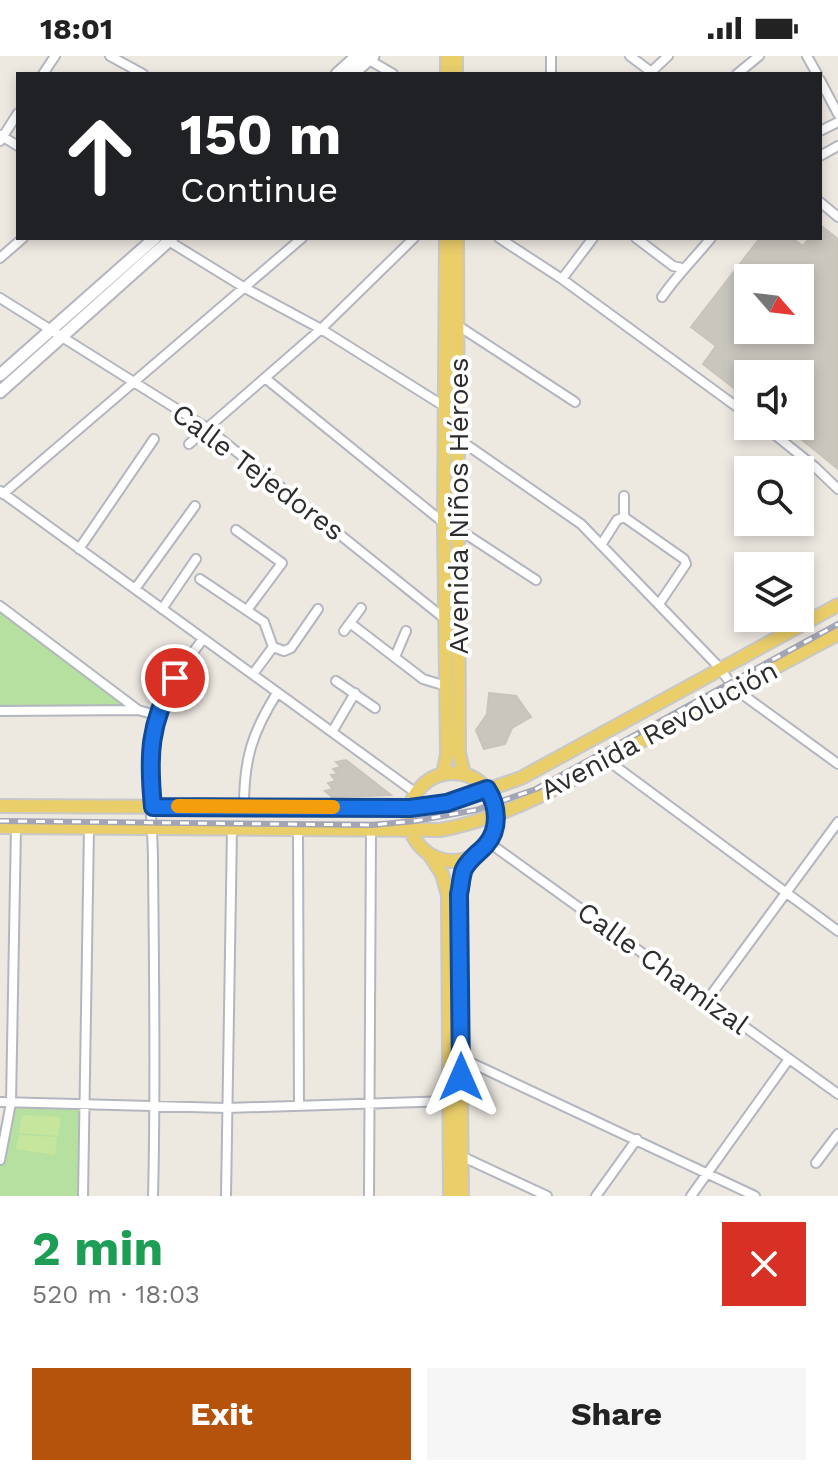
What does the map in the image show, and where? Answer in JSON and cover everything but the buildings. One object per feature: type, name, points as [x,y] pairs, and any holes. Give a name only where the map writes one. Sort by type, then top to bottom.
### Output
[{"type":"main road","points":[[340,72],[365,57]]},
{"type":"main road","points":[[0,392],[153,240]]},
{"type":"main road","points":[[0,375],[57,334],[167,240]]},
{"type":"main road","name":"Avenida Niños Héroes","points":[[443,774],[447,755],[444,523],[446,240]]},
{"type":"main road","name":"Avenida Niños Héroes","points":[[457,240],[459,753],[464,774]]},
{"type":"main road","name":"Avenida Revolución","points":[[0,806],[410,808],[447,803],[521,778],[838,605]]},
{"type":"main road","name":"Avenida Revolución","points":[[0,827],[455,828],[496,816],[607,760],[838,634]]},
{"type":"main road","points":[[455,1099],[461,1058],[459,894],[462,873],[488,842],[495,829],[496,816],[493,798],[487,789],[464,774],[443,774],[428,780],[416,793],[410,808],[411,829],[416,841],[442,874],[448,895],[456,1154],[462,1196]]},
{"type":"main road","points":[[429,854],[446,860],[475,854]]},
{"type":"main road","points":[[450,1196],[456,1154]]},
{"type":"street","points":[[110,56],[139,72]]},
{"type":"street","points":[[630,56],[651,72]]},
{"type":"street","points":[[653,72],[668,56]]},
{"type":"street","points":[[739,72],[759,56]]},
{"type":"street","points":[[365,57],[390,72]]},
{"type":"street","points":[[822,84],[838,114]]},
{"type":"street","points":[[1,137],[16,116]]},
{"type":"street","points":[[822,204],[838,217]]},
{"type":"street","points":[[0,258],[21,240]]},
{"type":"street","points":[[170,240],[245,288],[321,329],[457,415]]},
{"type":"street","points":[[300,240],[136,382],[2,492],[416,793]]},
{"type":"street","points":[[189,444],[321,329],[412,240]]},
{"type":"street","points":[[502,240],[562,279],[734,405]]},
{"type":"street","points":[[562,279],[591,240]]},
{"type":"street","points":[[639,240],[673,266],[682,268],[689,266],[709,240]]},
{"type":"street","points":[[662,297],[682,268]]},
{"type":"street","name":"Calle Tejedores","points":[[0,298],[207,428],[445,619]]},
{"type":"street","points":[[457,325],[575,402]]},
{"type":"street","points":[[265,378],[444,523]]},
{"type":"street","points":[[457,438],[581,524],[721,669],[735,689],[838,764]]},
{"type":"street","points":[[79,549],[154,439]]},
{"type":"street","points":[[781,440],[838,489]]},
{"type":"street","points":[[624,496],[624,517]]},
{"type":"street","points":[[135,589],[195,506]]},
{"type":"street","points":[[601,545],[617,520],[624,517]]},
{"type":"street","points":[[624,517],[684,559],[686,564],[659,604]]},
{"type":"street","points":[[458,529],[536,580]]},
{"type":"street","points":[[236,530],[282,563],[247,610]]},
{"type":"street","points":[[162,609],[196,559]]},
{"type":"street","points":[[200,579],[266,624],[273,647]]},
{"type":"street","points":[[0,606],[138,710]]},
{"type":"street","points":[[361,608],[347,627],[423,679],[446,686]]},
{"type":"street","points":[[273,647],[284,651],[291,648],[318,609]]},
{"type":"street","points":[[395,657],[406,631]]},
{"type":"street","points":[[153,1196],[153,807],[150,776],[156,715],[185,662],[203,639]]},
{"type":"street","points":[[253,674],[273,647]]},
{"type":"street","points":[[336,681],[375,708]]},
{"type":"street","points":[[244,806],[244,772],[249,746],[277,693]]},
{"type":"street","points":[[332,732],[355,693]]},
{"type":"street","points":[[0,711],[138,710],[156,715]]},
{"type":"street","points":[[607,760],[838,931]]},
{"type":"street","points":[[708,999],[838,822]]},
{"type":"street","points":[[0,1160],[11,1103],[16,827]]},
{"type":"street","points":[[83,1196],[82,1106],[89,828]]},
{"type":"street","points":[[226,1196],[232,829]]},
{"type":"street","points":[[298,829],[299,1106]]},
{"type":"street","points":[[369,1196],[371,829]]},
{"type":"street","name":"Calle Chamizal","points":[[488,842],[838,1094]]},
{"type":"street","points":[[461,1058],[755,1196]]},
{"type":"street","points":[[691,1196],[789,1059]]},
{"type":"street","points":[[0,1102],[227,1108],[455,1099]]},
{"type":"street","points":[[816,1163],[838,1134]]},
{"type":"street","points":[[596,1196],[637,1139]]},
{"type":"street","points":[[456,1154],[547,1196]]},
{"type":"green space","points":[[0,609],[138,710],[0,709]]},
{"type":"green space","points":[[14,1106],[79,1108],[79,1196],[0,1196],[0,1166]]},
{"type":"green space","points":[[22,1115],[61,1117],[58,1136],[19,1133]]},
{"type":"green space","points":[[19,1135],[57,1137],[55,1155],[16,1149]]},
{"type":"railway","points":[[0,821],[372,825],[476,810],[536,789],[838,624]]},
{"type":"slow traffic","points":[[178,806],[333,807]]},
{"type":"route","points":[[175,678],[156,715],[152,738],[150,776],[153,807],[410,808],[447,803],[487,789],[493,798],[495,829],[462,873],[459,894],[461,1077]]}]
